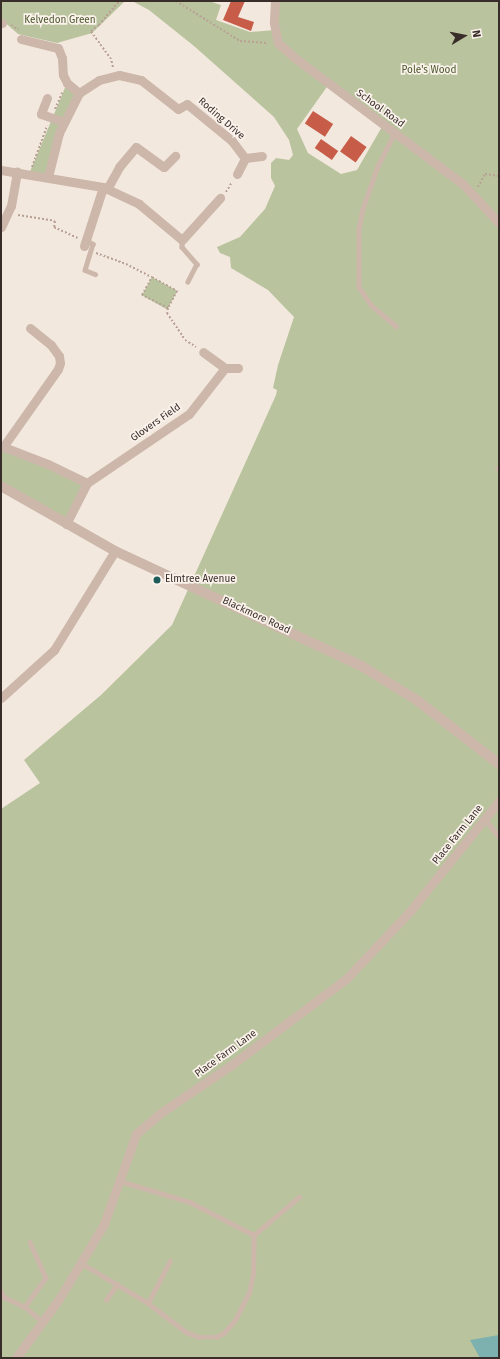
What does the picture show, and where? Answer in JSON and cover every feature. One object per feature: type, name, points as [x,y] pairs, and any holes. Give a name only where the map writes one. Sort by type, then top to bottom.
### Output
[{"type":"street","points":[[275,1],[274,23],[278,43]]},
{"type":"street","points":[[24,40],[58,48],[62,58],[63,75],[67,83],[79,93],[64,122],[52,155],[48,177]]},
{"type":"street","name":"School Road","points":[[278,43],[294,58],[463,184],[499,223]]},
{"type":"street","name":"Roding Drive","points":[[79,93],[91,84],[114,76],[141,80],[178,109],[187,104],[232,141],[245,158]]},
{"type":"street","points":[[47,98],[41,114],[64,122]]},
{"type":"street","points":[[87,246],[105,188],[119,167],[136,147],[164,167],[175,156]]},
{"type":"street","points":[[237,174],[245,158],[262,156]]},
{"type":"street","points":[[1,170],[105,188],[139,204],[182,240],[220,198]]},
{"type":"street","points":[[1,227],[8,213],[17,172]]},
{"type":"street","points":[[30,328],[51,345],[59,356],[60,363],[58,369],[2,447],[48,464],[87,483]]},
{"type":"street","points":[[203,352],[225,368],[238,368]]},
{"type":"street","name":"Glovers Field","points":[[66,524],[87,483],[189,414],[225,368]]},
{"type":"street","name":"Blackmore Road","points":[[1,486],[115,551],[360,665],[418,701],[499,764]]},
{"type":"street","points":[[1,698],[54,650],[115,551]]},
{"type":"street","name":"Place Farm Lane","points":[[16,1358],[43,1322],[104,1224],[120,1181],[127,1154],[136,1134],[159,1114],[230,1066],[347,978],[411,910],[499,801]]},
{"type":"lane","points":[[395,133],[378,166],[363,209],[359,229],[359,287],[372,305],[396,326]]},
{"type":"lane","points":[[182,240],[182,247],[197,264],[188,282]]},
{"type":"lane","points":[[87,246],[85,270],[95,274]]},
{"type":"lane","points":[[485,819],[499,837]]},
{"type":"lane","points":[[120,1181],[190,1202],[254,1234]]},
{"type":"lane","points":[[80,1263],[148,1303],[186,1332],[208,1338],[220,1336],[241,1311],[249,1293],[253,1274],[254,1234],[299,1197]]},
{"type":"lane","points":[[25,1307],[46,1278],[30,1242]]},
{"type":"lane","points":[[148,1303],[170,1261]]},
{"type":"lane","points":[[106,1300],[117,1284]]},
{"type":"lane","points":[[1,1291],[4,1297],[25,1307],[43,1322]]},
{"type":"path","points":[[114,76],[111,59],[91,31],[99,25],[119,1]]},
{"type":"path","points":[[176,1],[240,41],[278,43]]},
{"type":"path","points":[[3,22],[29,36],[24,40]]},
{"type":"path","points":[[29,174],[51,117],[67,83]]},
{"type":"path","points":[[220,198],[237,174]]},
{"type":"path","points":[[474,195],[485,174],[499,176]]},
{"type":"path","points":[[8,213],[56,221],[54,228],[177,291],[167,313],[185,340],[203,352]]},
{"type":"path","points":[[152,277],[142,296],[168,308]]},
{"type":"green space","name":"Kelvedon Green","points":[[1,1],[125,1],[92,33],[57,43],[18,34],[1,19]]},
{"type":"green space","name":"Pole's Wood","points":[[132,1],[209,1],[221,5],[216,20],[250,32],[275,30],[276,1],[499,1],[499,1358],[1,1358],[1,809],[40,783],[24,760],[101,695],[172,625],[276,395],[277,390],[273,388],[278,365],[294,317],[268,290],[231,268],[230,257],[220,253],[217,247],[240,237],[265,209],[275,186],[271,178],[271,163],[276,158],[289,160],[293,155],[289,140],[274,117],[194,46],[149,10]],"holes":[[[329,84],[383,125],[357,170],[341,174],[308,153],[297,129]]]},
{"type":"green space","points":[[67,83],[79,93],[69,112],[48,177],[29,174]]},
{"type":"green space","points":[[152,277],[177,291],[167,309],[142,295]]},
{"type":"green space","points":[[1,446],[87,483],[66,524],[1,486]]},
{"type":"water","points":[[499,1335],[499,1358],[480,1358],[470,1340]]},
{"type":"building","points":[[231,1],[245,1],[238,17],[254,22],[251,31],[223,20]]},
{"type":"building","points":[[313,111],[333,124],[325,137],[305,124]]},
{"type":"building","points":[[351,136],[367,147],[356,162],[340,152]]},
{"type":"building","points":[[321,139],[338,151],[332,160],[315,148]]},
{"type":"place","name":"Elmtree Avenue","points":[[157,580]]}]
